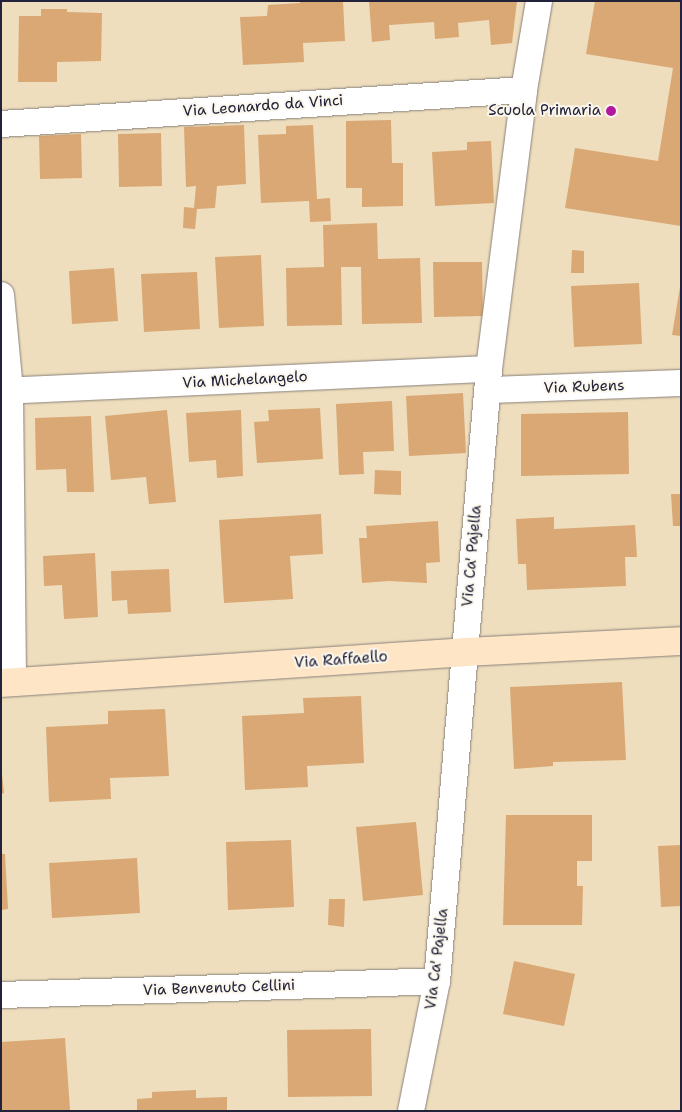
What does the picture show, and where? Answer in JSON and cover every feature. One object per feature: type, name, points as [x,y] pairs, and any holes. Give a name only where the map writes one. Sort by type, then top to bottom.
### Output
[{"type":"main road","name":"Via Raffaello","points":[[7,683],[465,652],[681,641]]},
{"type":"street","name":"Via Ca' Pajella","points":[[411,1111],[437,981],[488,380],[524,90],[539,1]]},
{"type":"street","name":"Via Leonardo da Vinci","points":[[1,124],[524,90]]},
{"type":"street","points":[[1,295],[5,391],[7,683]]},
{"type":"street","name":"Via Rubens","points":[[488,380],[681,384]]},
{"type":"street","name":"Via Michelangelo","points":[[5,391],[488,380]]},
{"type":"street","name":"Via Benvenuto Cellini","points":[[1,995],[437,981]]},
{"type":"building","points":[[300,1],[343,1],[345,41],[303,43],[304,62],[243,65],[240,17],[267,16],[268,5],[300,3]]},
{"type":"building","points":[[369,1],[517,1],[512,43],[491,45],[489,20],[458,23],[459,37],[435,39],[434,22],[389,25],[390,40],[372,42]]},
{"type":"building","points":[[595,1],[681,1],[681,226],[565,208],[575,148],[658,161],[673,68],[586,54]]},
{"type":"building","points":[[41,9],[67,9],[67,12],[102,13],[101,61],[57,62],[57,82],[18,82],[19,16],[41,16]]},
{"type":"building","points":[[391,120],[392,163],[403,163],[403,206],[362,207],[362,188],[346,188],[346,121]]},
{"type":"building","points":[[244,125],[246,184],[217,186],[215,208],[197,209],[195,229],[183,228],[184,207],[194,208],[196,186],[186,187],[184,127]]},
{"type":"building","points":[[313,125],[317,199],[330,198],[331,221],[310,222],[309,201],[261,203],[258,135],[286,134],[286,126]]},
{"type":"building","points":[[161,133],[162,186],[119,187],[118,134]]},
{"type":"building","points":[[81,134],[82,178],[40,179],[39,136]]},
{"type":"building","points":[[491,141],[494,203],[435,206],[432,152],[467,150],[467,142]]},
{"type":"building","points":[[377,223],[378,259],[420,258],[422,323],[362,324],[361,267],[341,267],[342,325],[287,326],[286,268],[324,267],[323,225]]},
{"type":"building","points":[[572,250],[584,251],[584,273],[571,273]]},
{"type":"building","points":[[261,255],[264,326],[219,328],[215,257]]},
{"type":"building","points":[[433,262],[482,262],[483,316],[434,317]]},
{"type":"building","points":[[114,268],[118,321],[72,324],[69,271]]},
{"type":"building","points":[[197,272],[200,329],[144,332],[141,274]]},
{"type":"building","points":[[639,283],[642,344],[574,347],[571,286]]},
{"type":"building","points":[[681,287],[681,336],[672,335]]},
{"type":"building","points":[[463,393],[466,453],[409,456],[406,396]]},
{"type":"building","points":[[392,401],[394,451],[363,452],[364,474],[339,475],[336,404]]},
{"type":"building","points":[[320,408],[323,459],[257,463],[254,422],[269,421],[268,410]]},
{"type":"building","points":[[167,410],[176,502],[149,504],[146,477],[111,480],[105,416]]},
{"type":"building","points":[[241,410],[243,476],[217,478],[216,460],[189,462],[186,413]]},
{"type":"building","points":[[628,412],[629,474],[521,476],[521,414]]},
{"type":"building","points":[[91,416],[94,492],[67,492],[66,469],[36,470],[35,418]]},
{"type":"building","points":[[375,470],[401,471],[401,495],[374,494]]},
{"type":"building","points":[[671,494],[681,494],[681,526],[673,526]]},
{"type":"building","points":[[321,514],[323,554],[290,556],[293,599],[224,603],[219,520]]},
{"type":"building","points":[[554,517],[554,529],[635,525],[637,557],[625,557],[626,586],[527,590],[526,564],[518,564],[516,519]]},
{"type":"building","points":[[438,521],[440,562],[426,563],[427,583],[389,581],[362,583],[359,538],[367,538],[366,526]]},
{"type":"building","points":[[95,553],[98,617],[64,619],[62,585],[44,586],[43,556]]},
{"type":"building","points":[[169,569],[171,612],[128,614],[127,600],[112,601],[111,571]]},
{"type":"building","points":[[622,682],[626,760],[553,762],[553,766],[514,769],[510,687]]},
{"type":"building","points":[[361,696],[364,763],[307,766],[308,787],[245,790],[242,716],[304,713],[303,698]]},
{"type":"building","points":[[165,709],[169,776],[110,778],[111,799],[49,802],[46,727],[108,724],[108,711]]},
{"type":"building","points":[[1,765],[4,793],[1,794]]},
{"type":"building","points":[[506,815],[592,815],[592,861],[577,861],[577,886],[583,886],[582,925],[503,925]]},
{"type":"building","points":[[416,822],[423,895],[363,901],[356,827]]},
{"type":"building","points":[[291,840],[294,907],[228,910],[226,842]]},
{"type":"building","points":[[681,845],[681,906],[661,907],[658,846]]},
{"type":"building","points":[[1,854],[5,854],[8,909],[1,910]]},
{"type":"building","points":[[137,858],[140,913],[52,918],[49,863]]},
{"type":"building","points":[[329,899],[345,899],[344,927],[328,925]]},
{"type":"building","points":[[514,961],[575,974],[564,1026],[503,1014]]},
{"type":"building","points":[[371,1029],[372,1096],[288,1097],[287,1030]]},
{"type":"building","points":[[65,1038],[70,1110],[1,1111],[1,1042]]},
{"type":"building","points":[[196,1090],[196,1098],[227,1097],[227,1111],[137,1111],[137,1099],[152,1098],[152,1092]]},
{"type":"place","name":"Scuola Primaria","points":[[611,111]]}]
